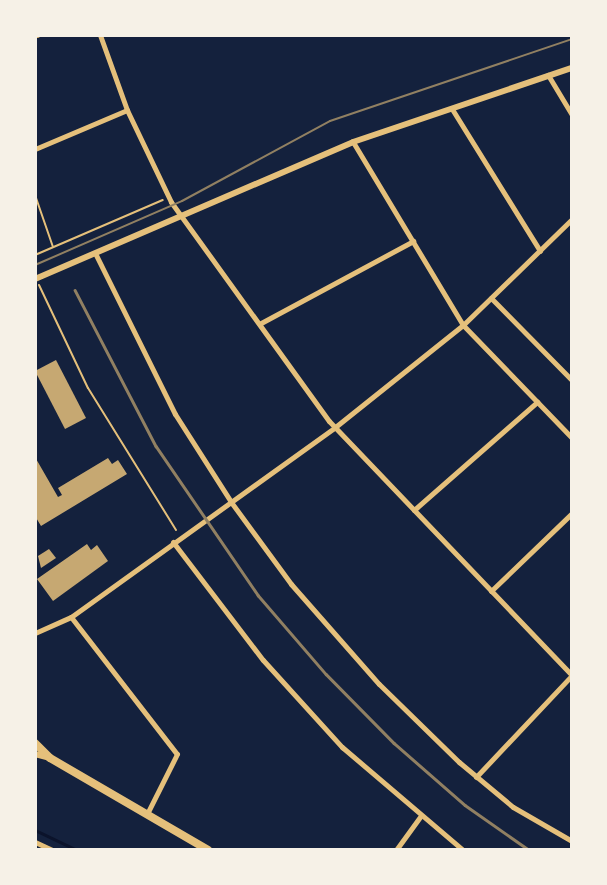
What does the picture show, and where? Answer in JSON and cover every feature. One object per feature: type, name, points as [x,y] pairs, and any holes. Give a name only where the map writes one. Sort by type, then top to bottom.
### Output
[{"type":"main road","points":[[35,743],[50,758],[208,850]]},
{"type":"street","points":[[100,35],[127,110],[169,197],[334,428],[572,675],[476,778]]},
{"type":"street","points":[[36,279],[353,142],[572,68]]},
{"type":"street","points":[[548,75],[572,115]]},
{"type":"street","points":[[452,109],[540,251]]},
{"type":"street","points":[[35,149],[127,110]]},
{"type":"street","points":[[353,142],[463,325],[572,438]]},
{"type":"street","points":[[35,633],[71,617],[180,535],[334,428],[463,325],[572,219]]},
{"type":"street","points":[[261,323],[413,241]]},
{"type":"street","points":[[95,253],[158,384],[231,502],[334,636],[476,778],[513,807],[572,841]]},
{"type":"street","points":[[491,298],[572,380]]},
{"type":"street","points":[[567,374],[572,369]]},
{"type":"street","points":[[414,510],[537,402]]},
{"type":"street","points":[[491,591],[572,513]]},
{"type":"street","points":[[173,542],[296,698],[342,747],[420,817],[463,850]]},
{"type":"street","points":[[71,617],[177,754],[147,815]]},
{"type":"street","points":[[35,754],[50,758]]},
{"type":"street","points":[[396,850],[420,817]]},
{"type":"street","points":[[35,842],[52,850]]},
{"type":"path","points":[[35,195],[53,247]]},
{"type":"path","points":[[35,255],[169,197]]},
{"type":"path","points":[[36,279],[88,388],[180,535]]},
{"type":"building","points":[[56,360],[86,418],[65,429],[35,371]]},
{"type":"building","points":[[35,457],[58,497],[62,495],[58,488],[108,458],[112,464],[118,460],[127,474],[41,526],[35,516]]},
{"type":"building","points":[[87,544],[91,550],[97,545],[108,561],[53,601],[37,579]]},
{"type":"building","points":[[49,549],[56,558],[41,568],[38,556]]},
{"type":"waterway","points":[[35,830],[77,850]]},
{"type":"tram line","points":[[35,265],[182,201],[330,121],[572,39]]},
{"type":"railway","points":[[75,290],[156,446],[258,595],[326,674],[394,743],[465,805],[529,850]]}]
